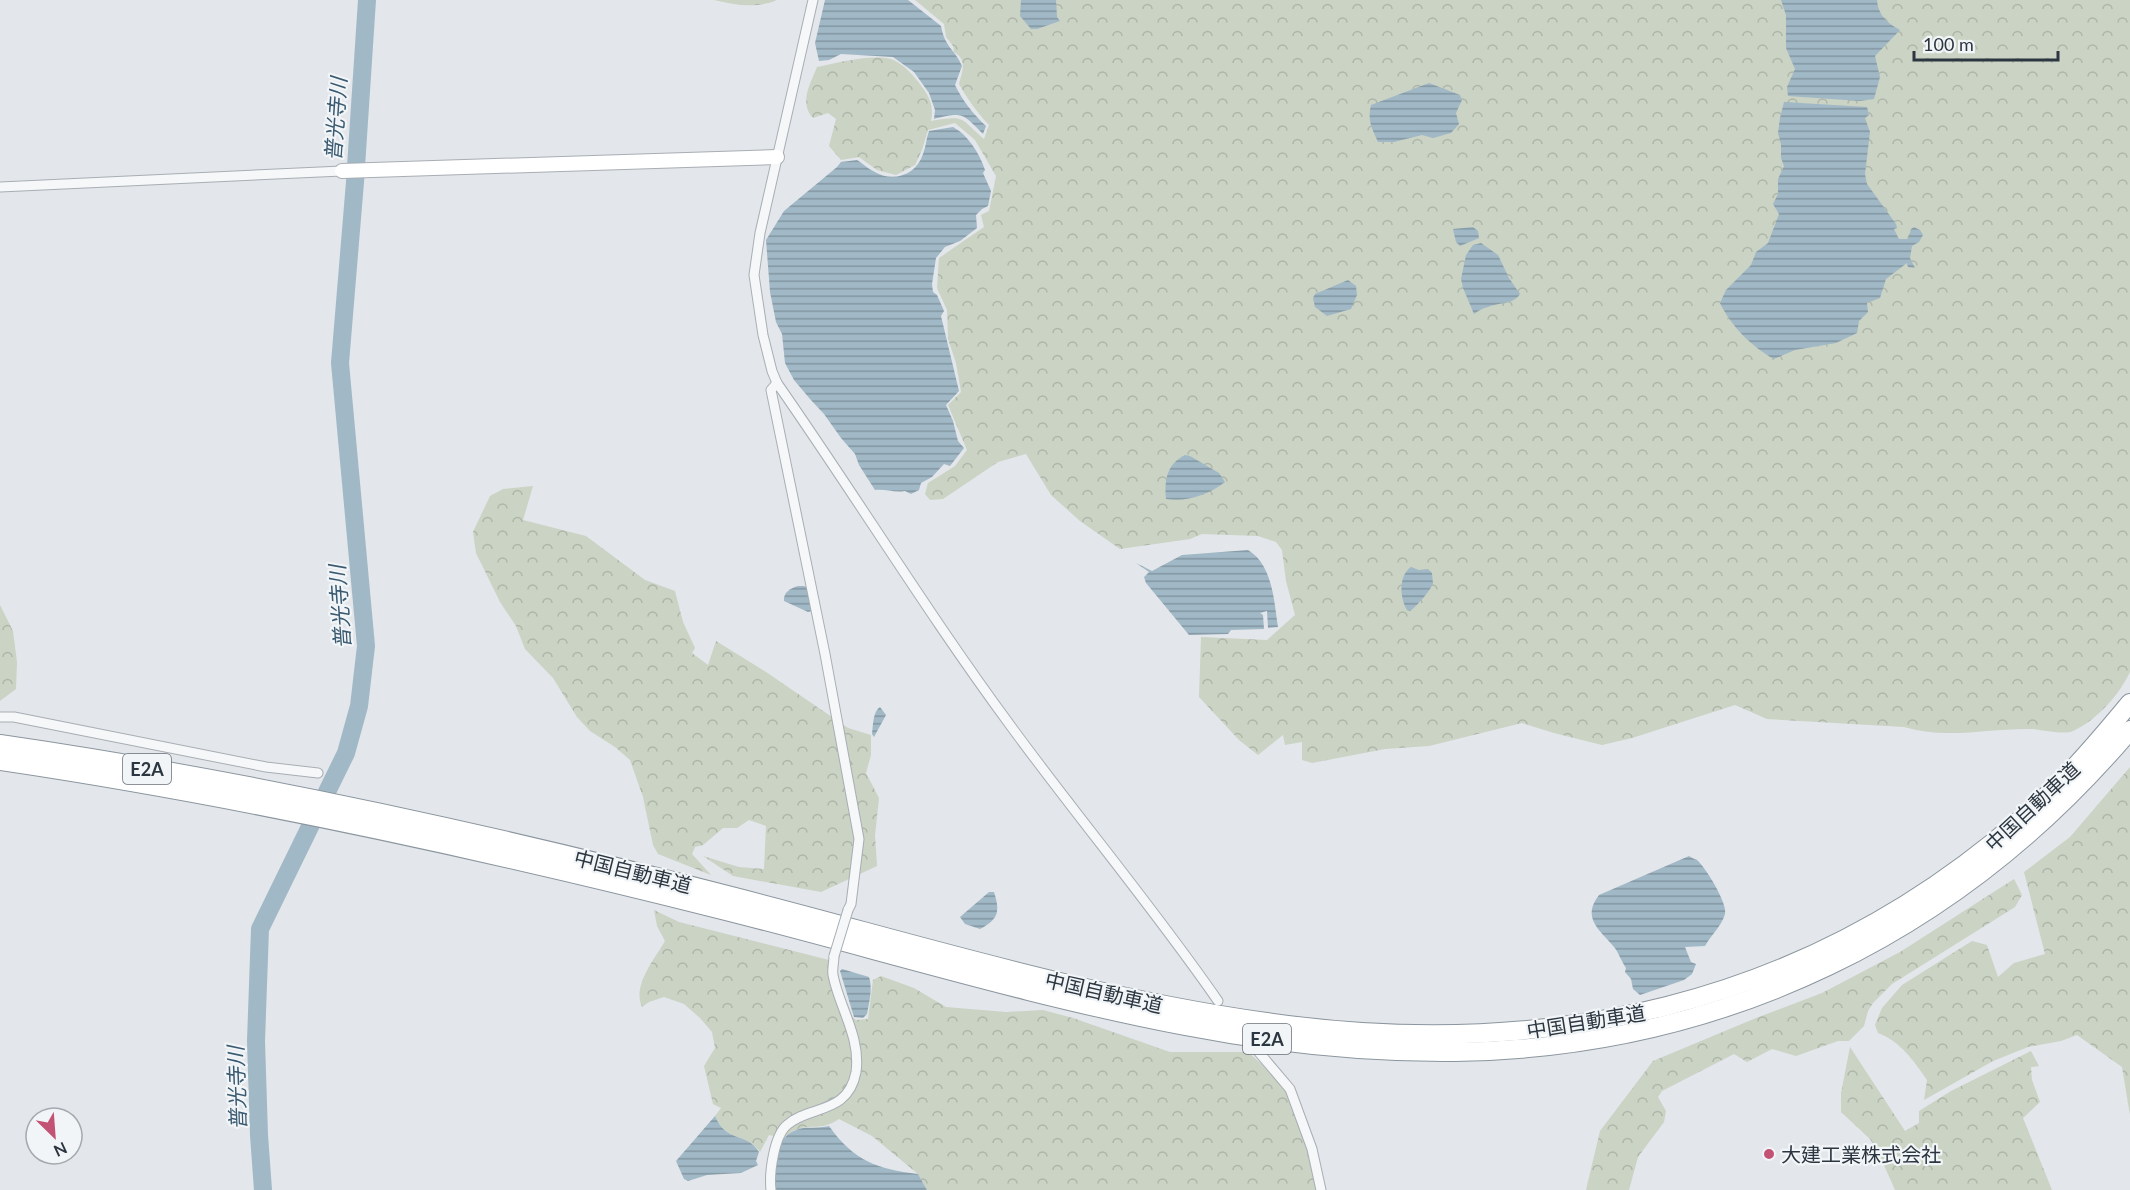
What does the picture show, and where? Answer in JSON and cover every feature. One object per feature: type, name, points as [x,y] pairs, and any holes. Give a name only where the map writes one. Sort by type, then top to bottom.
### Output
[{"type":"highway","name":"中国自動車道","points":[[0,744],[335,813],[613,866],[1119,996],[1271,1023],[1328,1029],[1406,1034],[1500,1033],[1569,1026],[1617,1018],[1714,993],[1765,975],[1860,932],[1943,880],[2024,817],[2061,782],[2130,704]]},
{"type":"highway","name":"中国自動車道","points":[[335,813],[627,886],[1032,993],[1112,1011],[1190,1027],[1268,1039],[1401,1051],[1458,1052],[1567,1044],[1670,1024],[1761,994],[1821,970],[1913,921],[1995,863],[2070,797],[2130,730]]},
{"type":"highway","name":"中国自動車道","points":[[0,761],[176,790],[291,804]]},
{"type":"street","points":[[813,0],[760,233],[754,275],[763,335],[772,371],[777,382],[904,573],[1009,723],[1093,836],[1190,960],[1218,1001]]},
{"type":"street","points":[[0,187],[366,170],[777,157]]},
{"type":"street","points":[[771,1190],[773,1160],[785,1126],[798,1118],[835,1104],[846,1094],[855,1074],[853,1033],[833,974],[834,956],[851,904],[859,839],[825,654],[771,390],[777,382]]},
{"type":"street","points":[[0,717],[14,717],[266,767],[318,773]]},
{"type":"street","points":[[1257,1050],[1290,1089],[1312,1149],[1321,1190]]},
{"type":"green space","points":[[714,0],[777,0],[769,3],[738,5]]},
{"type":"green space","points":[[915,0],[2130,0],[2130,672],[2125,681],[2099,714],[2082,726],[2065,733],[2015,729],[1937,733],[1904,727],[1767,719],[1735,705],[1632,738],[1602,745],[1522,723],[1429,746],[1385,749],[1312,763],[1302,760],[1302,742],[1285,745],[1283,735],[1258,755],[1239,740],[1199,697],[1201,637],[1267,640],[1295,615],[1286,581],[1282,550],[1276,542],[1258,536],[1202,534],[1190,539],[1120,549],[1080,521],[1051,495],[1026,454],[998,462],[943,499],[930,500],[925,494],[928,483],[955,466],[967,450],[948,405],[961,392],[956,363],[948,339],[947,310],[937,288],[939,258],[984,227],[981,215],[989,211],[996,176],[975,140],[955,123],[928,130],[915,165],[896,175],[877,170],[859,157],[841,160],[829,146],[836,119],[828,113],[813,118],[806,100],[817,67],[864,58],[891,59],[908,71],[925,91],[932,107],[931,121],[951,118],[962,120],[984,139],[989,125],[959,84],[963,62],[954,52],[953,46],[946,37],[944,24]]},
{"type":"green space","points":[[533,486],[523,520],[586,536],[645,580],[675,591],[683,622],[695,648],[692,653],[708,665],[716,641],[848,728],[871,735],[871,755],[866,773],[879,798],[875,835],[877,866],[821,892],[733,876],[703,856],[739,867],[764,869],[766,826],[749,820],[737,828],[723,828],[703,845],[695,847],[692,854],[711,875],[658,854],[653,845],[643,797],[630,760],[590,731],[577,717],[553,678],[525,649],[516,626],[500,602],[476,553],[473,532],[490,496],[503,489]]},
{"type":"green space","points":[[0,605],[13,631],[17,662],[16,689],[0,701]]},
{"type":"green space","points":[[2130,767],[2130,1115],[2122,1067],[2077,1035],[2061,1041],[2028,1047],[1993,1061],[1924,1100],[1927,1080],[1900,1046],[1878,1033],[1875,1025],[1882,1008],[1902,985],[1972,941],[1987,945],[1998,977],[2014,963],[2045,954],[2024,872],[2070,837]]},
{"type":"green space","points":[[2014,879],[2022,895],[2015,907],[1892,984],[1873,1003],[1864,1026],[1849,1041],[1838,1041],[1796,1056],[1772,1049],[1747,1062],[1734,1054],[1662,1091],[1658,1097],[1666,1111],[1664,1122],[1638,1157],[1629,1190],[1586,1190],[1600,1131],[1653,1061],[1822,993],[1900,952]]},
{"type":"green space","points":[[654,910],[679,922],[829,960],[837,1004],[856,1020],[868,1019],[873,980],[881,976],[914,988],[946,1007],[1006,1012],[1043,1010],[1073,1018],[1170,1052],[1248,1052],[1282,1082],[1309,1154],[1316,1190],[927,1190],[918,1174],[872,1136],[839,1119],[826,1125],[802,1128],[783,1138],[769,1135],[760,1152],[748,1141],[725,1130],[715,1116],[721,1108],[713,1104],[704,1066],[715,1048],[712,1032],[684,1004],[664,997],[642,1007],[640,990],[642,981],[665,941],[657,926]]},
{"type":"green space","points":[[1850,1047],[1905,1131],[1919,1123],[1919,1111],[1951,1091],[2031,1051],[2039,1066],[2031,1067],[2032,1080],[2040,1102],[2023,1118],[2052,1190],[1895,1190],[1870,1139],[1841,1112],[1841,1093]]},
{"type":"water","points":[[825,0],[908,0],[941,26],[945,39],[962,66],[955,85],[969,107],[986,126],[983,134],[962,116],[951,115],[934,119],[935,110],[929,93],[914,72],[893,57],[841,54],[829,60],[819,61],[815,43]]},
{"type":"water","points":[[1021,0],[1056,0],[1057,17],[1060,21],[1031,29],[1020,16]]},
{"type":"water","points":[[1781,0],[1877,0],[1884,18],[1900,30],[1875,56],[1880,77],[1874,99],[1860,101],[1788,96],[1787,87],[1795,69],[1786,48],[1786,15]]},
{"type":"water","points":[[1429,83],[1460,95],[1462,100],[1456,113],[1459,124],[1451,133],[1433,138],[1422,135],[1394,142],[1378,142],[1370,120],[1371,105]]},
{"type":"water","points":[[1784,102],[1867,107],[1869,115],[1865,118],[1870,132],[1865,174],[1867,184],[1896,224],[1897,228],[1894,229],[1899,239],[1908,239],[1914,227],[1923,235],[1919,242],[1912,246],[1910,258],[1915,268],[1908,267],[1907,263],[1886,279],[1880,298],[1867,303],[1868,312],[1859,321],[1857,333],[1836,343],[1795,350],[1774,359],[1743,335],[1730,320],[1720,303],[1726,290],[1751,265],[1756,252],[1768,243],[1779,214],[1773,204],[1778,194],[1778,179],[1784,166],[1778,133]]},
{"type":"water","points":[[953,127],[964,135],[977,151],[991,191],[988,206],[976,215],[977,228],[960,241],[945,247],[936,258],[932,284],[933,292],[937,295],[944,311],[941,316],[959,391],[946,405],[958,441],[964,448],[950,466],[944,464],[932,477],[921,483],[919,490],[911,494],[905,491],[875,490],[859,465],[855,454],[794,380],[785,363],[782,334],[776,322],[770,292],[766,240],[784,211],[841,162],[857,160],[880,175],[895,177],[902,175],[915,168],[920,162],[929,131]]},
{"type":"water","points":[[1473,227],[1478,231],[1479,238],[1460,246],[1456,242],[1453,229]]},
{"type":"water","points":[[1481,243],[1498,255],[1520,294],[1510,302],[1492,305],[1474,314],[1461,279],[1466,255],[1473,245]]},
{"type":"water","points":[[1348,280],[1356,286],[1357,295],[1351,309],[1327,316],[1315,307],[1313,298],[1315,294]]},
{"type":"water","points":[[1185,455],[1219,473],[1225,482],[1212,491],[1197,496],[1166,499],[1168,473],[1174,463]]},
{"type":"water","points":[[1248,550],[1263,565],[1267,574],[1278,627],[1268,628],[1267,611],[1260,613],[1263,615],[1264,629],[1231,630],[1228,634],[1189,635],[1146,583],[1144,577],[1149,572],[1136,563],[1152,571],[1182,555]]},
{"type":"water","points":[[1411,567],[1419,570],[1428,569],[1432,573],[1433,583],[1410,611],[1405,605],[1402,581]]},
{"type":"water","points":[[798,586],[808,588],[812,611],[808,612],[784,601],[786,593]]},
{"type":"water","points":[[880,707],[886,715],[874,737],[872,734],[874,719]]},
{"type":"water","points":[[1689,856],[1701,864],[1711,878],[1723,902],[1725,914],[1705,946],[1685,947],[1691,962],[1696,964],[1692,974],[1684,980],[1640,995],[1633,989],[1631,979],[1625,972],[1626,968],[1616,949],[1594,923],[1592,910],[1594,903],[1599,895]]},
{"type":"water","points":[[989,892],[994,892],[997,909],[991,922],[980,929],[965,924],[960,917]]},
{"type":"water","points":[[842,969],[869,977],[870,1000],[867,1014],[863,1018],[854,1017],[840,971]]},
{"type":"water","points":[[715,1116],[725,1130],[754,1146],[759,1152],[756,1161],[758,1165],[741,1173],[707,1175],[688,1181],[684,1179],[676,1161]]},
{"type":"water","points":[[829,1126],[838,1138],[857,1155],[878,1166],[918,1174],[927,1190],[773,1190],[776,1156],[788,1134],[800,1129]]},
{"type":"waterway","name":"普光寺川","points":[[263,1190],[256,1041],[260,929],[346,753],[359,706],[366,646],[340,363],[367,0]]},
{"type":"place","name":"大建工業株式会社","points":[[1769,1154]]}]
